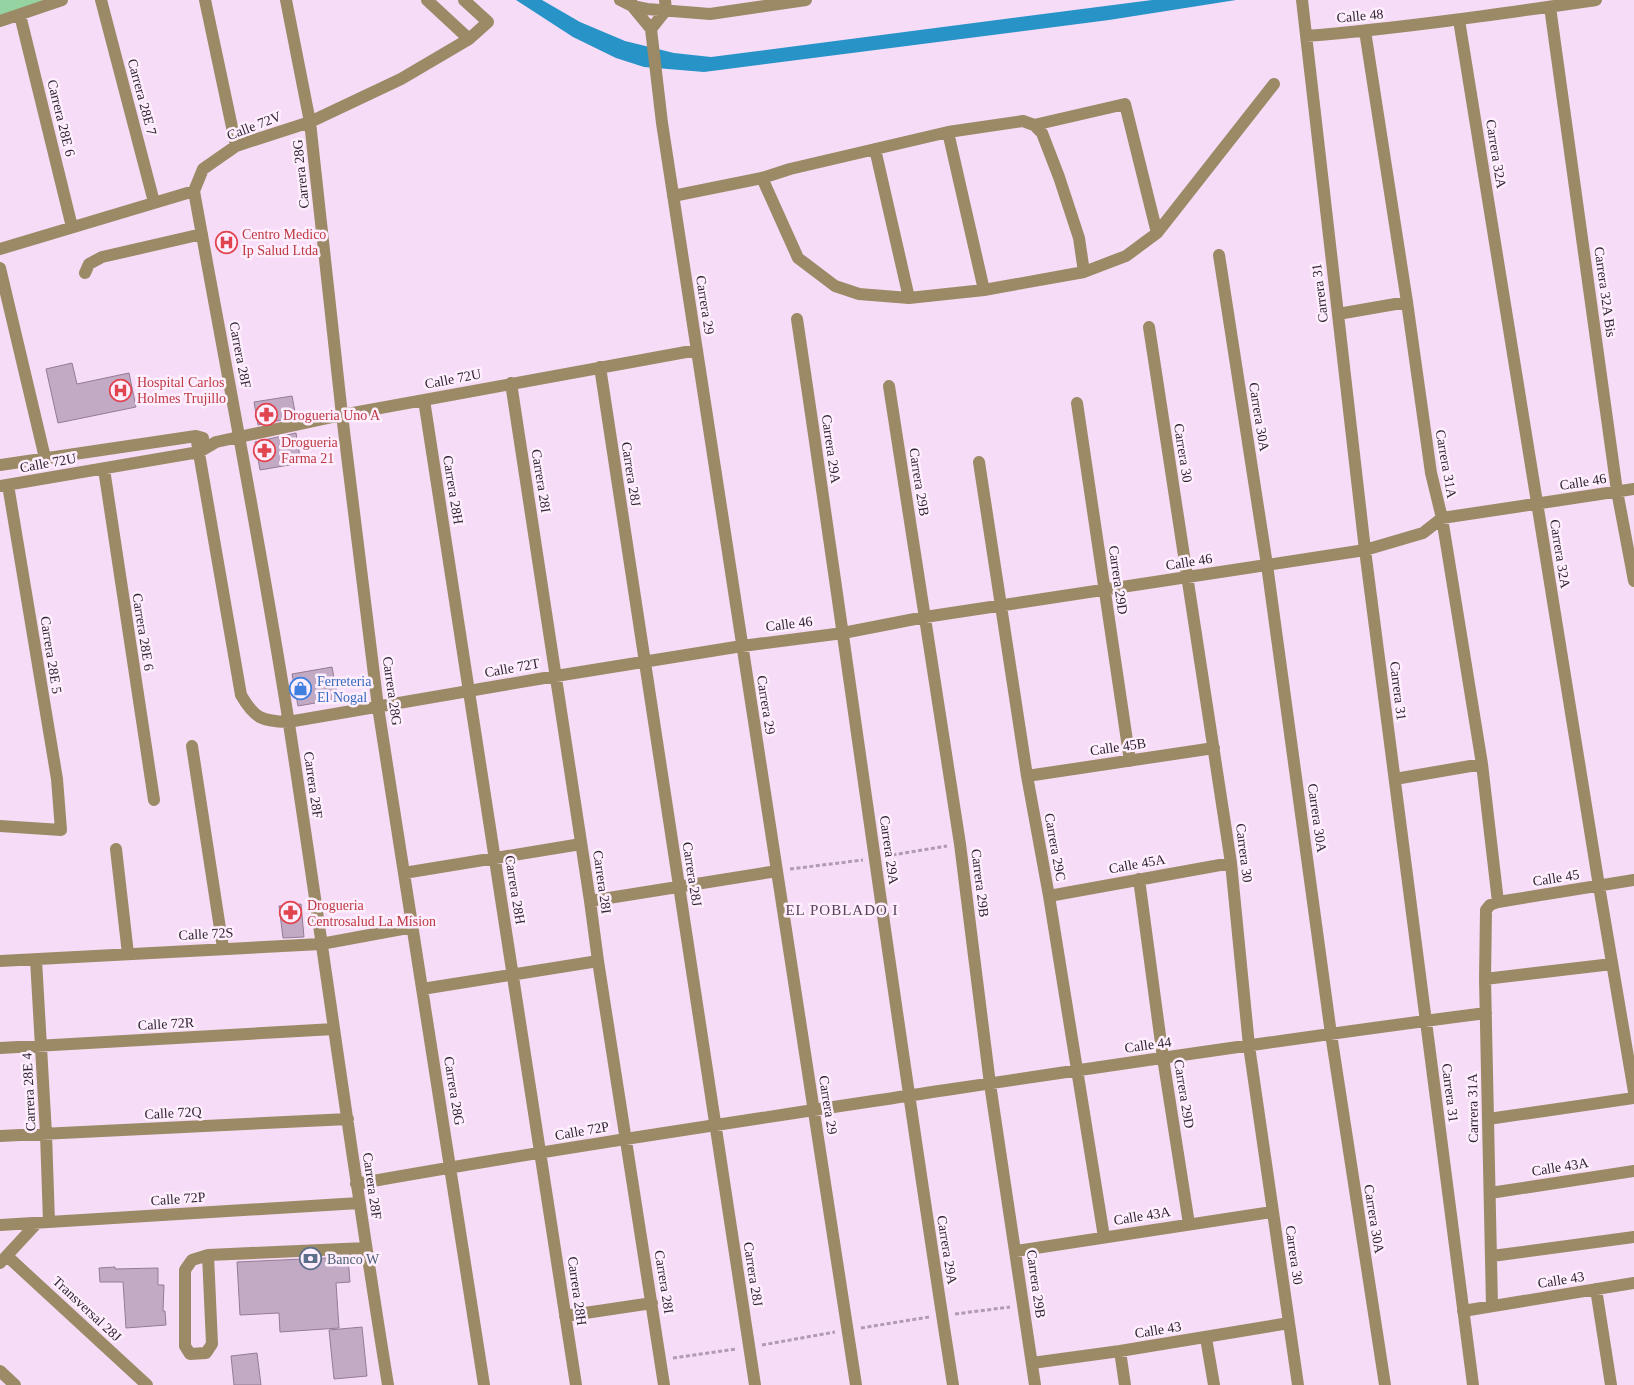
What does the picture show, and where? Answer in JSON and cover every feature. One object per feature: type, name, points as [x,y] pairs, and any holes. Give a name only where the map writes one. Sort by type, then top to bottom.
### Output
[{"type":"street","points":[[0,21],[62,0]]},
{"type":"street","name":"Carrera 28E 7","points":[[102,0],[154,202]]},
{"type":"street","points":[[205,0],[236,146]]},
{"type":"street","name":"Carrera 28G","points":[[286,0],[310,122],[342,415],[378,707],[484,1385]]},
{"type":"street","points":[[428,0],[469,39]]},
{"type":"street","name":"Calle 72V","points":[[194,191],[203,169],[236,146],[310,122],[401,79],[469,39],[488,22],[464,0]]},
{"type":"street","points":[[627,2],[646,5],[666,5],[710,14],[773,2],[806,0]]},
{"type":"street","name":"Carrera 31","points":[[1302,0],[1365,550],[1473,1385]]},
{"type":"street","name":"Calle 48","points":[[1305,29],[1365,31],[1459,20],[1596,0]]},
{"type":"street","points":[[627,2],[651,34],[666,5]]},
{"type":"street","name":"Carrera 32A Bis","points":[[1550,7],[1617,491],[1634,581]]},
{"type":"street","name":"Carrera 28E 6","points":[[20,15],[72,227]]},
{"type":"street","name":"Carrera 32A","points":[[1459,20],[1634,1092]]},
{"type":"street","name":"Carrera 31A","points":[[1365,31],[1431,473],[1442,518],[1482,764],[1498,902]]},
{"type":"street","name":"Carrera 29","points":[[651,34],[662,123],[696,350],[856,1385]]},
{"type":"street","points":[[762,178],[798,258],[834,286],[859,294],[909,298],[984,290],[1084,272],[1126,256],[1157,233],[1274,84]]},
{"type":"street","points":[[1034,125],[1125,104],[1157,233]]},
{"type":"street","points":[[673,196],[762,178],[948,132],[1023,121],[1034,125],[1042,133],[1079,238],[1084,272]]},
{"type":"street","points":[[948,132],[984,290]]},
{"type":"street","points":[[875,149],[909,298]]},
{"type":"street","points":[[0,249],[194,191]]},
{"type":"street","name":"Carrera 28F","points":[[194,191],[240,437],[288,722],[348,1119],[356,1184],[388,1385]]},
{"type":"street","points":[[85,273],[89,264],[102,257],[202,234]]},
{"type":"street","name":"Carrera 30A","points":[[1219,255],[1267,565],[1331,1034],[1384,1385]]},
{"type":"street","points":[[0,268],[45,458]]},
{"type":"street","points":[[1338,314],[1406,302]]},
{"type":"street","name":"Carrera 29A","points":[[797,319],[844,632],[908,1096],[953,1385]]},
{"type":"street","name":"Carrera 30","points":[[1149,327],[1231,863],[1249,1046],[1298,1385]]},
{"type":"street","name":"Calle 72U","points":[[4,486],[199,452],[216,442],[342,415],[696,350]]},
{"type":"street","name":"Carrera 28J","points":[[600,368],[755,1385]]},
{"type":"street","name":"Carrera 28I","points":[[511,383],[664,1385]]},
{"type":"street","name":"Carrera 29B","points":[[889,386],[960,844],[990,1084],[1035,1385]]},
{"type":"street","name":"Carrera 28H","points":[[424,400],[576,1385]]},
{"type":"street","name":"Carrera 29D","points":[[1077,403],[1130,761]]},
{"type":"street","name":"Calle 72U","points":[[0,465],[196,436],[216,442]]},
{"type":"street","name":"Calle 72T","points":[[196,436],[241,695],[246,705],[256,715],[266,721],[288,722],[742,646]]},
{"type":"street","name":"Carrera 29C","points":[[979,462],[1028,776],[1104,1237]]},
{"type":"street","name":"Carrera 28E 6","points":[[104,469],[154,800]]},
{"type":"street","name":"Carrera 28E 5","points":[[0,826],[61,830],[57,779],[4,486]]},
{"type":"street","name":"Calle 46","points":[[742,646],[844,632],[925,617],[1365,550],[1423,533],[1442,518],[1634,489]]},
{"type":"street","points":[[192,746],[223,948]]},
{"type":"street","name":"Calle 45B","points":[[1028,776],[1214,748]]},
{"type":"street","points":[[1395,779],[1482,764]]},
{"type":"street","points":[[404,873],[581,844]]},
{"type":"street","points":[[116,849],[128,954]]},
{"type":"street","name":"Calle 45A","points":[[1049,896],[1231,863]]},
{"type":"street","points":[[590,901],[777,871]]},
{"type":"street","name":"Carrera 29D","points":[[1139,879],[1163,1058],[1189,1224]]},
{"type":"street","name":"Calle 45","points":[[1486,910],[1490,905],[1498,902],[1634,880]]},
{"type":"street","name":"Carrera 31A","points":[[1486,910],[1485,979],[1492,1306]]},
{"type":"street","name":"Calle 72S","points":[[0,961],[321,944],[412,928]]},
{"type":"street","name":"Carrera 28E 4","points":[[36,960],[46,1134],[43,1223]]},
{"type":"street","points":[[422,989],[598,961]]},
{"type":"street","points":[[1485,979],[1612,964]]},
{"type":"street","name":"Calle 44","points":[[814,1110],[1486,1012]]},
{"type":"street","name":"Calle 72R","points":[[0,1048],[334,1029]]},
{"type":"street","points":[[1488,1119],[1634,1098]]},
{"type":"street","name":"Calle 72P","points":[[356,1184],[450,1167],[814,1110]]},
{"type":"street","name":"Calle 72Q","points":[[0,1136],[348,1119]]},
{"type":"street","name":"Calle 43A","points":[[1490,1193],[1634,1171]]},
{"type":"street","name":"Calle 72P","points":[[0,1225],[359,1202]]},
{"type":"street","name":"Calle 43A","points":[[1016,1251],[1272,1212]]},
{"type":"street","points":[[3,1260],[43,1223]]},
{"type":"street","points":[[1492,1256],[1634,1237]]},
{"type":"street","points":[[208,1255],[212,1344],[206,1353],[190,1354],[185,1346],[184,1270],[192,1260],[208,1255],[366,1248]]},
{"type":"street","name":"Transversal 28J","points":[[3,1260],[147,1385]]},
{"type":"street","name":"Calle 43","points":[[1463,1311],[1634,1283]]},
{"type":"street","points":[[1596,1289],[1611,1385]]},
{"type":"street","points":[[566,1316],[652,1303]]},
{"type":"street","name":"Calle 43","points":[[1032,1363],[1120,1352],[1288,1323]]},
{"type":"street","points":[[1206,1338],[1214,1385]]},
{"type":"street","points":[[1120,1352],[1126,1385]]},
{"type":"street","points":[[0,1371],[15,1385]]},
{"type":"green space","points":[[0,0],[62,0],[0,21]]},
{"type":"water","points":[[516,0],[542,0],[580,22],[625,41],[674,53],[711,57],[1152,0],[1236,0],[1109,20],[704,72],[644,67],[616,58],[573,37]]},
{"type":"building","points":[[72,363],[77,384],[129,373],[136,407],[58,423],[46,369]]},
{"type":"building","points":[[292,396],[296,417],[258,425],[254,402]]},
{"type":"building","points":[[296,433],[301,463],[260,470],[255,442]]},
{"type":"building","points":[[332,667],[338,699],[298,706],[292,674]]},
{"type":"building","points":[[301,904],[304,937],[283,938],[279,906]]},
{"type":"building","points":[[348,1257],[350,1282],[336,1283],[339,1328],[280,1332],[279,1313],[240,1315],[237,1262]]},
{"type":"building","points":[[115,1267],[115,1269],[158,1268],[158,1285],[164,1285],[163,1311],[165,1311],[166,1325],[126,1328],[123,1282],[100,1282],[99,1268]]},
{"type":"building","points":[[362,1327],[367,1376],[334,1379],[329,1330]]},
{"type":"building","points":[[257,1353],[261,1385],[234,1385],[231,1356]]},
{"type":"place","name":"Centro Medico Ip Salud Ltda","points":[[226,242]]},
{"type":"place","name":"Hospital Carlos Holmes Trujillo","points":[[121,390]]},
{"type":"place","name":"Drogueria Uno A","points":[[267,415]]},
{"type":"place","name":"Drogueria Farma 21","points":[[265,450]]},
{"type":"place","name":"Ferreteria El Nogal","points":[[301,689]]},
{"type":"place","name":"Drogueria Centrosalud La Mision","points":[[291,913]]},
{"type":"place","name":"Banco W","points":[[311,1259]]},
{"type":"district","name":"EL POBLADO I","points":[[842,910]]}]
